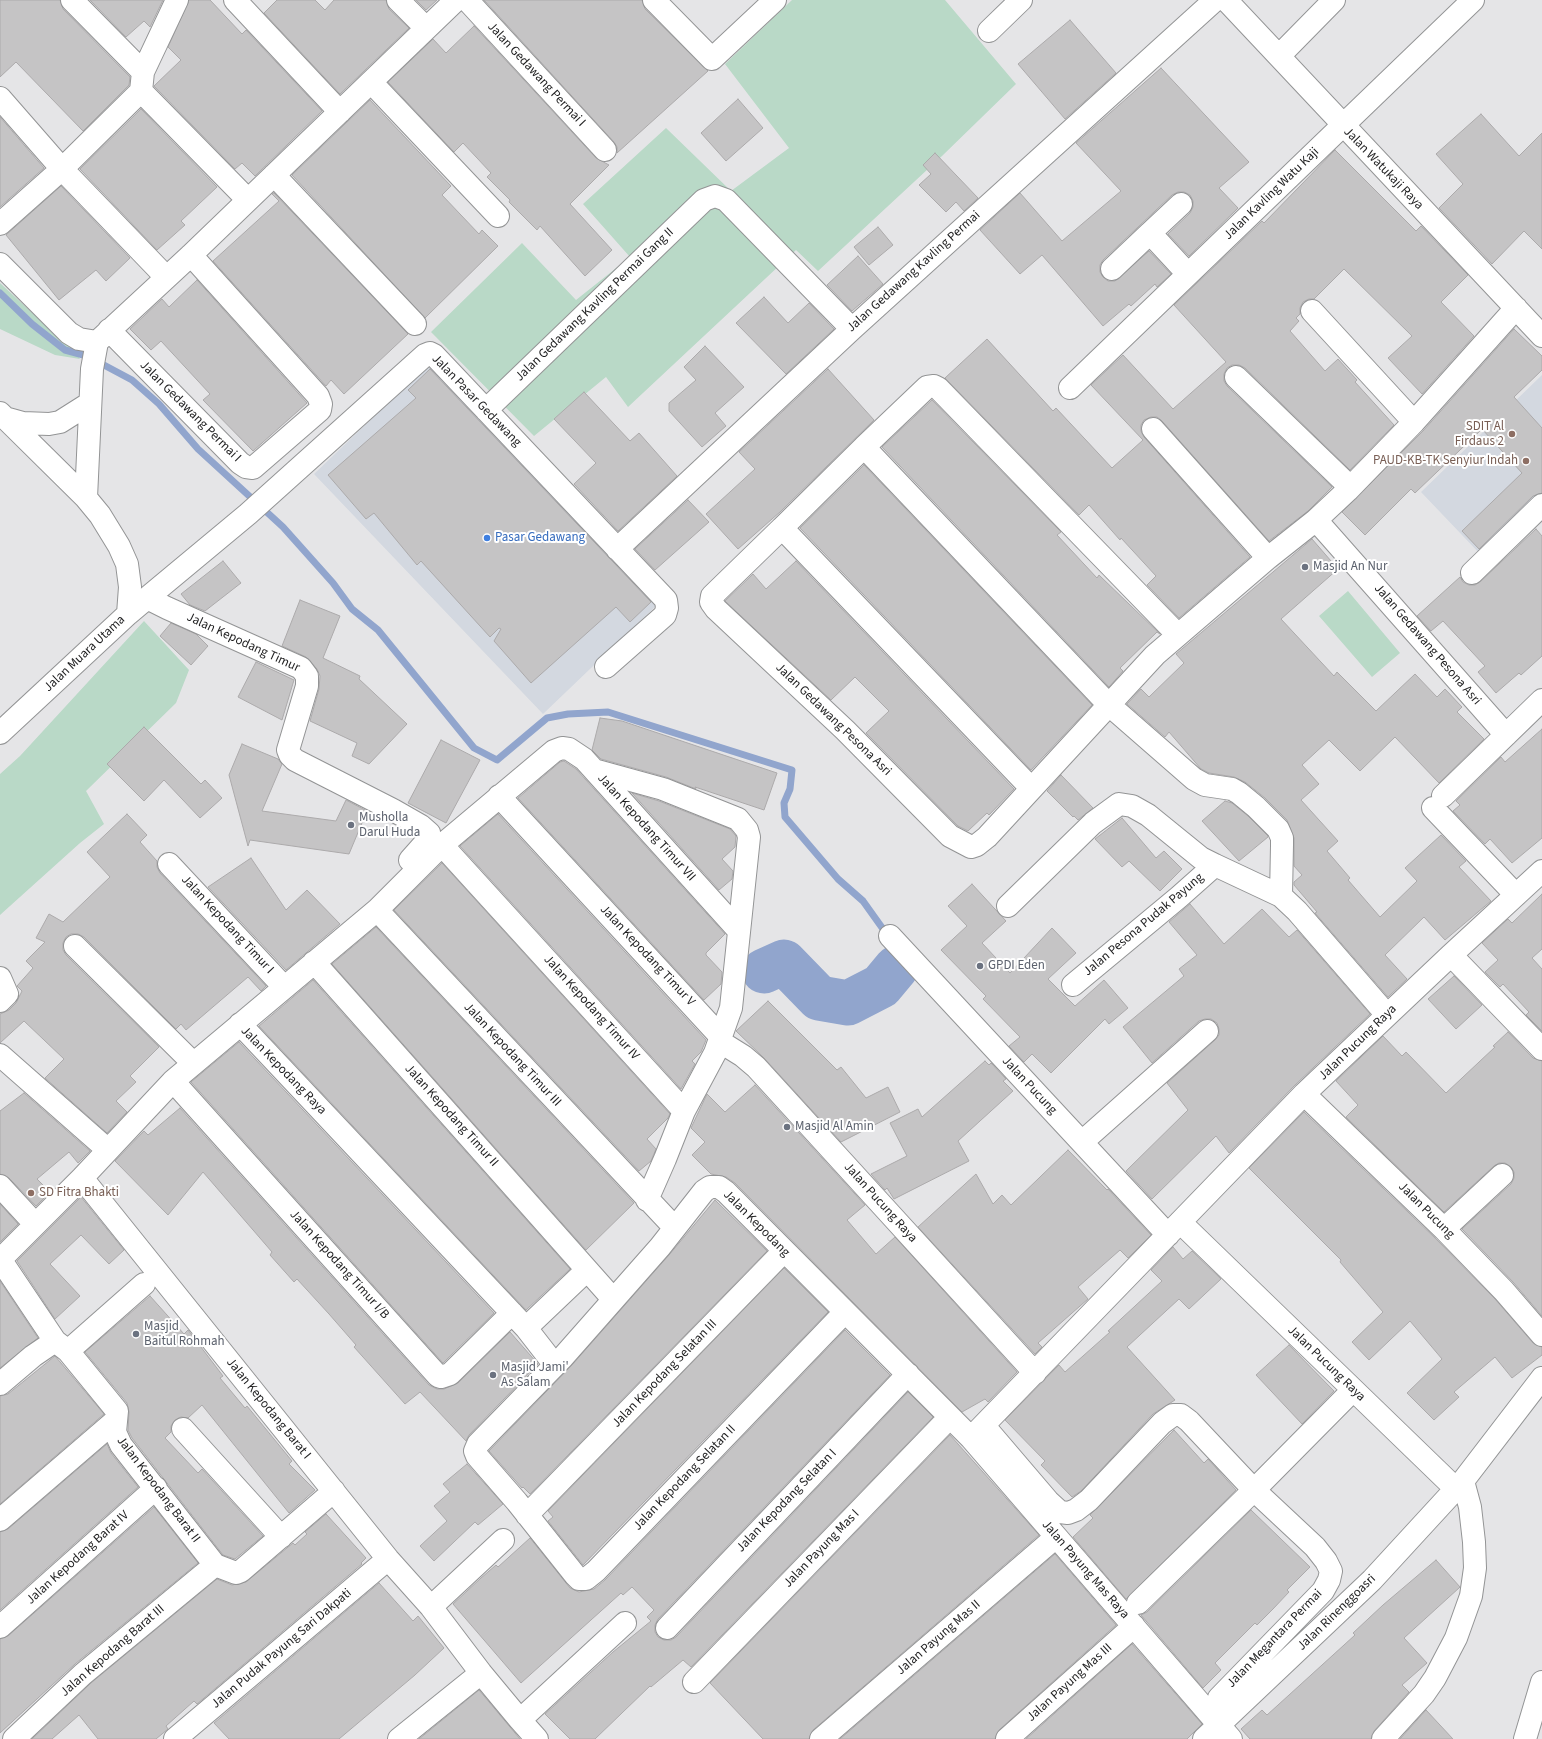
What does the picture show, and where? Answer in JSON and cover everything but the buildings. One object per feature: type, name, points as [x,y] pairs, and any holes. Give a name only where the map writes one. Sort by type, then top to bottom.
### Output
[{"type":"street","points":[[72,0],[248,200]]},
{"type":"street","points":[[0,224],[62,169],[142,81],[177,0]]},
{"type":"street","points":[[235,0],[340,112]]},
{"type":"street","points":[[398,0],[426,28]]},
{"type":"street","points":[[86,498],[90,403],[98,348],[166,277],[191,255],[456,0]]},
{"type":"street","name":"Jalan Gedawang Permai I","points":[[468,0],[605,150]]},
{"type":"street","points":[[654,0],[698,47],[712,59],[775,0]]},
{"type":"street","points":[[989,31],[1021,0]]},
{"type":"street","name":"Jalan Gedawang Kavling Permai","points":[[617,549],[852,328],[1215,0]]},
{"type":"street","name":"Jalan Watukaji Raya","points":[[1226,0],[1343,126],[1542,335]]},
{"type":"street","points":[[1279,56],[1334,0]]},
{"type":"street","name":"Jalan Kavling Watu Kaji","points":[[1070,388],[1473,0]]},
{"type":"street","points":[[371,82],[498,216]]},
{"type":"street","points":[[0,98],[62,169],[166,277]]},
{"type":"street","points":[[274,175],[415,324]]},
{"type":"street","name":"Jalan Gedawang Kavling Permai Gang II","points":[[486,410],[704,200],[715,196],[726,200],[852,328]]},
{"type":"street","points":[[1112,269],[1181,204]]},
{"type":"street","points":[[1150,233],[1188,274]]},
{"type":"street","name":"Jalan Gedawang Permai I","points":[[98,348],[246,467],[253,468],[320,410],[321,404],[318,396],[191,255]]},
{"type":"street","points":[[0,264],[69,333],[98,348]]},
{"type":"street","name":"Jalan Gedawang Pesona Asri","points":[[1178,635],[938,388],[934,386],[927,388],[864,447],[712,596],[711,602],[716,609],[845,730],[950,836],[970,847],[977,845],[987,837],[1030,788],[1155,655],[1268,558],[1316,520],[1348,490],[1414,422],[1516,308]]},
{"type":"street","points":[[1312,310],[1414,422]]},
{"type":"street","name":"Jalan Pasar Gedawang","points":[[147,598],[248,514],[425,355],[430,353],[434,355],[666,600],[667,608],[665,615],[606,668]]},
{"type":"street","points":[[1236,377],[1349,486],[1348,490]]},
{"type":"street","points":[[3,416],[23,423],[49,424],[60,422],[90,403]]},
{"type":"street","name":"Jalan Muara Utama","points":[[0,733],[128,614],[130,587],[127,564],[119,546],[86,498],[3,416]]},
{"type":"street","points":[[1153,429],[1268,558]]},
{"type":"street","points":[[864,447],[1108,704],[1194,779],[1205,785],[1232,789],[1239,793],[1256,807],[1278,829],[1282,838],[1281,896]]},
{"type":"street","points":[[1472,573],[1542,505]]},
{"type":"street","name":"Jalan Gedawang Pesona Asri","points":[[1316,520],[1506,735]]},
{"type":"street","points":[[782,528],[1030,788]]},
{"type":"street","points":[[128,614],[147,598]]},
{"type":"street","name":"Jalan Kepodang Timur","points":[[147,598],[301,668],[307,676],[307,686],[288,750],[290,755],[295,760],[394,810],[421,826],[429,834],[426,842],[368,904],[349,932]]},
{"type":"street","points":[[1516,895],[1438,802],[1542,700]]},
{"type":"street","name":"Jalan Kepodang Timur VII","points":[[543,758],[562,748],[584,758],[739,931]]},
{"type":"street","name":"Jalan Kepodang Timur","points":[[240,1024],[377,910],[442,845],[543,758]]},
{"type":"street","points":[[594,770],[663,789],[738,819],[743,824],[749,837],[731,1008],[722,1041],[684,1111],[647,1200]]},
{"type":"street","name":"Jalan Kepodang Timur V","points":[[499,796],[722,1041]]},
{"type":"street","name":"Jalan Pesona Pudak Payung","points":[[1008,906],[1093,823],[1119,804],[1132,806],[1148,814],[1201,858],[1281,896],[1297,911],[1387,1015]]},
{"type":"street","name":"Jalan Kepodang Timur IV","points":[[442,845],[684,1111]]},
{"type":"street","name":"Jalan Kepodang Timur I","points":[[169,864],[284,987]]},
{"type":"street","name":"Jalan Pesona Pudak Payung","points":[[1073,985],[1180,897],[1215,865]]},
{"type":"street","name":"Jalan Pucung Raya","points":[[978,1432],[1304,1094],[1450,955],[1542,871]]},
{"type":"street","name":"Jalan Kepodang Timur III","points":[[377,910],[647,1200],[675,1228]]},
{"type":"street","name":"Jalan Pucung","points":[[890,936],[1082,1142],[1174,1229]]},
{"type":"street","points":[[75,946],[193,1063]]},
{"type":"street","points":[[1450,955],[1542,1048]]},
{"type":"street","name":"Jalan Kepodang Timur II","points":[[314,962],[613,1299]]},
{"type":"street","name":"Jalan Kepodang Raya","points":[[0,1259],[82,1178],[173,1081],[240,1024],[519,1320],[554,1364]]},
{"type":"street","points":[[1082,1142],[1207,1031]]},
{"type":"street","name":"Jalan Pucung Raya","points":[[722,1041],[756,1067],[1035,1373]]},
{"type":"street","points":[[0,1055],[108,1150]]},
{"type":"street","name":"Jalan Kepodang Timur I/B","points":[[173,1081],[438,1376],[441,1378],[450,1374],[519,1320]]},
{"type":"street","name":"Jalan Pucung","points":[[1304,1094],[1444,1229],[1504,1290],[1542,1335]]},
{"type":"street","points":[[1444,1229],[1502,1175]]},
{"type":"street","name":"Jalan Kepodang Barat I","points":[[82,1178],[334,1491]]},
{"type":"street","points":[[0,1186],[35,1224]]},
{"type":"street","name":"Jalan Kepodang","points":[[527,1516],[477,1456],[475,1450],[478,1444],[613,1299],[675,1228],[704,1191],[710,1187],[719,1187],[950,1417]]},
{"type":"street","name":"Jalan Pucung Raya","points":[[1174,1229],[1459,1485]]},
{"type":"street","name":"Jalan Kepodang Selatan III","points":[[527,1516],[784,1251]]},
{"type":"street","name":"Jalan Kepodang Barat II","points":[[0,1259],[62,1346],[117,1411],[115,1432],[121,1445],[215,1565]]},
{"type":"street","points":[[519,1320],[587,1270]]},
{"type":"street","points":[[0,1384],[33,1356],[62,1346],[144,1284]]},
{"type":"street","name":"Jalan Kepodang Selatan II","points":[[527,1516],[575,1575],[579,1579],[586,1579],[596,1571],[845,1312]]},
{"type":"street","name":"Jalan Kepodang Selatan I","points":[[667,1628],[908,1374]]},
{"type":"street","name":"Jalan Rinenggoasri","points":[[1218,1734],[1372,1580],[1459,1485],[1542,1378]]},
{"type":"street","points":[[1138,1603],[1254,1490],[1353,1390]]},
{"type":"street","name":"Jalan Megantara Permai","points":[[978,1432],[1060,1512],[1068,1513],[1076,1510],[1090,1500],[1162,1423],[1173,1416],[1181,1415],[1189,1421],[1254,1490],[1319,1552],[1326,1560],[1330,1571],[1329,1580],[1323,1591],[1218,1698]]},
{"type":"street","name":"Jalan Payung Mas Raya","points":[[950,1417],[978,1432],[1056,1537],[1134,1626],[1218,1734]]},
{"type":"street","name":"Jalan Payung Mas I","points":[[694,1682],[950,1417]]},
{"type":"street","points":[[0,1520],[115,1421]]},
{"type":"street","points":[[183,1429],[281,1537]]},
{"type":"street","points":[[1383,1739],[1424,1694],[1435,1678],[1456,1638],[1471,1596],[1476,1568],[1474,1542],[1470,1507],[1459,1485]]},
{"type":"street","name":"Jalan Kepodang Barat IV","points":[[0,1627],[156,1488]]},
{"type":"street","points":[[215,1565],[236,1573],[241,1571],[334,1491],[388,1559],[430,1607],[481,1673],[537,1739]]},
{"type":"street","name":"Jalan Payung Mas II","points":[[821,1739],[1056,1537]]},
{"type":"street","points":[[430,1607],[503,1540]]},
{"type":"street","name":"Jalan Pudak Payung Sari Dakpati","points":[[175,1739],[388,1559]]},
{"type":"street","name":"Jalan Kepodang Barat III","points":[[14,1739],[83,1674],[215,1565]]},
{"type":"street","points":[[520,1720],[625,1623]]},
{"type":"street","name":"Jalan Payung Mas III","points":[[1007,1739],[1134,1626]]},
{"type":"street","points":[[399,1739],[481,1673]]},
{"type":"street","points":[[1525,1739],[1542,1682]]},
{"type":"shaded area","name":"Pasar Gedawang","points":[[432,361],[661,601],[543,714],[314,474]]},
{"type":"shaded area","name":"SDIT Al Firdaus 2","points":[[1542,375],[1542,499],[1482,556],[1421,492]]},
{"type":"green space","points":[[792,0],[945,0],[1016,84],[942,156],[818,271],[796,250],[628,407],[606,377],[534,436],[431,332],[522,243],[576,300],[630,257],[583,204],[666,128],[731,191],[789,148],[725,64]]},
{"type":"green space","points":[[0,283],[39,319],[66,337],[80,359],[55,355],[0,329]]},
{"type":"green space","points":[[1348,591],[1400,653],[1372,677],[1319,616]]},
{"type":"green space","points":[[144,621],[189,670],[176,703],[86,791],[104,824],[80,843],[0,915],[0,774],[20,756]]},
{"type":"waterway","points":[[0,293],[32,324],[65,350],[87,356],[132,380],[159,404],[198,449],[283,527],[333,583],[352,609],[378,630],[474,748],[497,760],[547,718],[568,714],[608,712],[792,770],[790,789],[784,803],[785,817],[838,879],[863,901],[888,936]]},
{"type":"waterway","points":[[895,950],[896,968]]},
{"type":"waterway","points":[[764,971],[784,962],[819,998],[848,1003],[881,986],[896,968]]},
{"type":"place","name":"SDIT Al Firdaus 2","points":[[1512,434]]},
{"type":"place","name":"PAUD-KB-TK Senyiur Indah","points":[[1526,461]]},
{"type":"place","name":"Pasar Gedawang","points":[[487,538]]},
{"type":"place","name":"Masjid An Nur","points":[[1305,567]]},
{"type":"place","name":"Musholla Darul Huda","points":[[351,825]]},
{"type":"place","name":"GPDI Eden","points":[[980,966]]},
{"type":"place","name":"Masjid Al Amin","points":[[787,1127]]},
{"type":"place","name":"SD Fitra Bhakti","points":[[31,1193]]},
{"type":"place","name":"Masjid Baitul Rohmah","points":[[136,1334]]},
{"type":"place","name":"Masjid Jami' As Salam","points":[[493,1375]]}]
